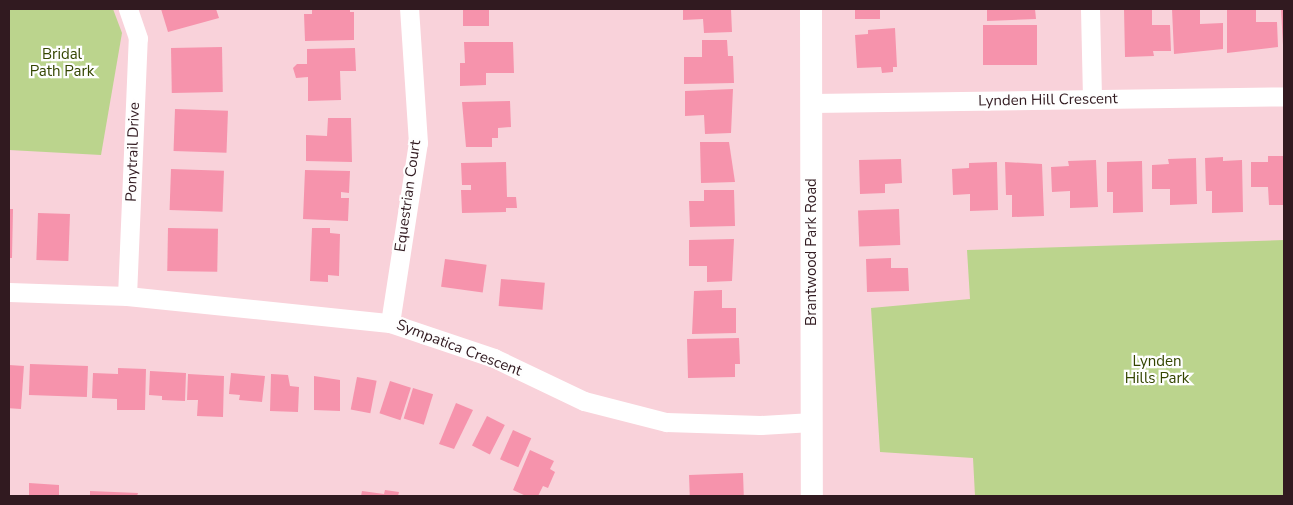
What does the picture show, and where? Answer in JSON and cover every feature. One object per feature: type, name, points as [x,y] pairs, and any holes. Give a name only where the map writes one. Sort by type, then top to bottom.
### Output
[{"type":"street","name":"Ponytrail Drive","points":[[127,296],[138,38],[128,9]]},
{"type":"street","name":"Equestrian Court","points":[[390,322],[418,143],[409,9]]},
{"type":"street","name":"Brantwood Park Road","points":[[811,9],[812,496]]},
{"type":"street","points":[[1090,9],[1092,99]]},
{"type":"street","name":"Lynden Hill Crescent","points":[[812,103],[1284,96]]},
{"type":"street","name":"Sympatica Crescent","points":[[9,292],[127,296],[390,322],[494,358],[584,401],[666,422],[760,425],[812,422]]},
{"type":"green space","name":"Bridal Path Park","points":[[9,9],[113,9],[122,33],[101,155],[9,150]]},
{"type":"green space","name":"Lynden Hills Park","points":[[1284,240],[1284,496],[975,496],[973,458],[880,452],[871,308],[970,299],[967,250]]},
{"type":"building","points":[[161,9],[216,9],[219,18],[168,32]]},
{"type":"building","points":[[312,9],[350,9],[350,12],[354,12],[354,40],[305,41],[304,14],[312,14]]},
{"type":"building","points":[[463,9],[489,9],[489,26],[463,26]]},
{"type":"building","points":[[683,9],[731,9],[732,32],[704,33],[703,19],[683,20]]},
{"type":"building","points":[[855,9],[880,9],[880,19],[855,19]]},
{"type":"building","points":[[987,9],[1035,9],[1036,19],[987,21]]},
{"type":"building","points":[[1124,9],[1152,9],[1152,25],[1170,25],[1171,51],[1153,51],[1154,56],[1125,57]]},
{"type":"building","points":[[1172,9],[1200,9],[1200,24],[1223,23],[1223,49],[1174,54]]},
{"type":"building","points":[[1227,9],[1256,9],[1256,22],[1277,22],[1278,47],[1227,53]]},
{"type":"building","points":[[1281,9],[1284,9],[1284,45],[1283,45]]},
{"type":"building","points":[[983,25],[1037,25],[1037,65],[983,65]]},
{"type":"building","points":[[895,28],[897,67],[893,67],[893,72],[882,73],[881,67],[857,68],[855,35],[868,34],[868,30]]},
{"type":"building","points":[[702,40],[727,40],[728,56],[733,56],[734,83],[684,84],[684,57],[702,57]]},
{"type":"building","points":[[464,42],[513,42],[514,73],[486,73],[486,85],[460,86],[460,63],[465,63]]},
{"type":"building","points":[[222,47],[223,92],[172,93],[171,48]]},
{"type":"building","points":[[355,48],[356,71],[340,71],[341,100],[308,101],[308,77],[296,78],[293,68],[297,64],[307,64],[307,49]]},
{"type":"building","points":[[733,89],[731,133],[705,134],[704,115],[685,116],[685,91]]},
{"type":"building","points":[[510,101],[511,127],[498,128],[498,138],[492,138],[492,147],[466,147],[462,102]]},
{"type":"building","points":[[175,109],[228,111],[227,153],[174,151]]},
{"type":"building","points":[[328,118],[351,118],[352,162],[306,161],[306,135],[327,136]]},
{"type":"building","points":[[700,142],[729,142],[735,182],[701,183]]},
{"type":"building","points":[[1268,156],[1284,156],[1284,205],[1269,205],[1268,187],[1251,187],[1251,162],[1268,162]]},
{"type":"building","points":[[1223,157],[1223,161],[1242,160],[1243,212],[1212,213],[1212,191],[1206,191],[1205,158]]},
{"type":"building","points":[[1196,158],[1197,204],[1170,205],[1170,189],[1152,189],[1152,165],[1169,164],[1168,159]]},
{"type":"building","points":[[901,159],[902,183],[885,184],[885,193],[860,194],[859,160]]},
{"type":"building","points":[[1096,160],[1098,207],[1070,208],[1070,191],[1052,192],[1051,167],[1069,166],[1068,161]]},
{"type":"building","points":[[1142,161],[1143,212],[1113,213],[1113,192],[1107,192],[1107,162]]},
{"type":"building","points":[[506,162],[507,197],[516,197],[517,208],[506,208],[506,212],[462,213],[461,190],[471,190],[471,185],[462,185],[461,163]]},
{"type":"building","points":[[997,162],[998,210],[970,211],[970,194],[953,195],[952,169],[969,168],[969,163]]},
{"type":"building","points":[[1005,162],[1042,164],[1044,216],[1012,217],[1012,195],[1006,195]]},
{"type":"building","points":[[171,169],[224,171],[223,212],[170,210]]},
{"type":"building","points":[[305,170],[350,171],[349,193],[341,192],[341,198],[349,198],[348,221],[303,219]]},
{"type":"building","points":[[704,190],[734,190],[735,226],[690,227],[689,201],[704,201]]},
{"type":"building","points":[[9,209],[13,209],[12,258],[9,258]]},
{"type":"building","points":[[899,209],[900,245],[859,246],[858,210]]},
{"type":"building","points":[[38,213],[70,214],[68,261],[36,260]]},
{"type":"building","points":[[168,228],[218,229],[217,272],[167,271]]},
{"type":"building","points":[[312,228],[330,228],[330,233],[340,234],[339,276],[328,275],[328,282],[310,281]]},
{"type":"building","points":[[734,239],[732,281],[707,282],[707,266],[689,266],[689,240]]},
{"type":"building","points":[[891,258],[891,268],[908,268],[909,291],[867,292],[866,259]]},
{"type":"building","points":[[445,259],[487,265],[483,293],[441,287]]},
{"type":"building","points":[[501,279],[545,283],[542,310],[499,306]]},
{"type":"building","points":[[722,290],[722,308],[736,308],[736,333],[692,334],[694,291]]},
{"type":"building","points":[[739,338],[740,364],[735,364],[735,377],[688,378],[687,339]]},
{"type":"building","points":[[30,364],[88,366],[87,397],[29,395]]},
{"type":"building","points":[[9,365],[24,366],[21,409],[9,408]]},
{"type":"building","points":[[118,368],[146,369],[145,410],[117,410],[117,399],[92,398],[93,373],[118,374]]},
{"type":"building","points":[[150,371],[186,373],[185,401],[162,400],[162,396],[149,395]]},
{"type":"building","points":[[231,373],[265,376],[262,402],[239,400],[240,395],[229,394]]},
{"type":"building","points":[[188,374],[224,376],[223,417],[197,416],[198,400],[187,400]]},
{"type":"building","points":[[271,374],[288,375],[290,386],[299,387],[298,412],[270,411]]},
{"type":"building","points":[[314,376],[340,380],[340,411],[314,410]]},
{"type":"building","points":[[357,377],[377,381],[370,413],[351,409]]},
{"type":"building","points":[[390,381],[411,388],[400,420],[379,413]]},
{"type":"building","points":[[413,388],[433,394],[424,425],[404,419]]},
{"type":"building","points":[[456,403],[473,410],[454,449],[439,444]]},
{"type":"building","points":[[487,416],[505,425],[490,454],[472,445]]},
{"type":"building","points":[[513,430],[531,438],[518,467],[500,459]]},
{"type":"building","points":[[530,450],[554,461],[550,469],[555,472],[548,488],[543,486],[538,496],[526,496],[513,490]]},
{"type":"building","points":[[743,473],[744,496],[690,496],[689,475]]},
{"type":"building","points":[[29,483],[59,485],[59,496],[29,496]]},
{"type":"building","points":[[385,490],[399,492],[398,496],[361,496],[362,491],[384,494]]},
{"type":"building","points":[[90,491],[138,493],[137,496],[90,496]]}]
